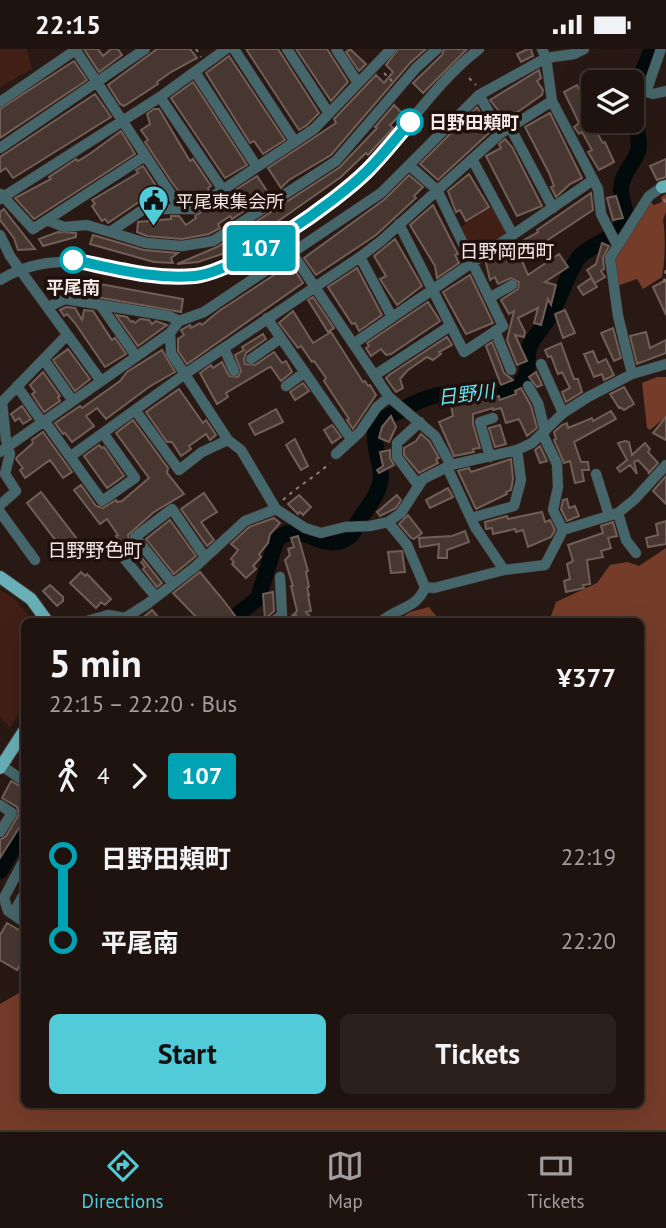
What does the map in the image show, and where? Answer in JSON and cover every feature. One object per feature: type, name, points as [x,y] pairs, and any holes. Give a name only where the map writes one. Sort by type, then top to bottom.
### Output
[{"type":"main road","points":[[0,577],[31,599],[45,618]]},
{"type":"main road","points":[[1,767],[21,735]]},
{"type":"street","points":[[0,102],[76,49],[180,208]]},
{"type":"street","points":[[0,148],[145,49]]},
{"type":"street","points":[[145,156],[33,229],[1,196],[160,97],[226,49]]},
{"type":"street","points":[[234,49],[295,142]]},
{"type":"street","points":[[287,49],[328,112]]},
{"type":"street","points":[[336,49],[358,83]]},
{"type":"street","points":[[47,220],[64,227],[87,225],[146,243],[182,247],[214,241],[336,161],[399,88],[437,49]]},
{"type":"street","points":[[0,280],[21,269],[73,260],[177,277],[215,272],[234,264],[292,228],[359,179],[452,73],[479,49]]},
{"type":"street","points":[[4,449],[170,333],[179,321],[204,312],[381,193],[479,95],[544,54],[574,54],[584,49]]},
{"type":"street","points":[[661,49],[646,92],[653,95],[666,91]]},
{"type":"street","points":[[110,232],[144,209],[194,209],[314,129],[387,51]]},
{"type":"street","points":[[544,54],[552,101],[598,189],[601,214],[613,239]]},
{"type":"street","points":[[195,72],[257,167]]},
{"type":"street","points":[[479,95],[501,133]]},
{"type":"street","points":[[160,97],[223,190]]},
{"type":"street","points":[[71,457],[185,374],[360,257],[501,133],[552,101]]},
{"type":"street","points":[[510,127],[553,208]]},
{"type":"street","points":[[472,159],[513,235]]},
{"type":"street","points":[[399,225],[464,352],[503,326],[437,190],[410,166]]},
{"type":"street","points":[[353,344],[593,180]]},
{"type":"street","points":[[632,374],[618,316],[610,258],[613,239],[649,196],[664,187]]},
{"type":"street","points":[[0,235],[10,256],[101,381]]},
{"type":"street","points":[[292,253],[389,397],[435,436],[471,518],[504,570]]},
{"type":"street","points":[[360,257],[393,317]]},
{"type":"street","points":[[489,298],[512,285]]},
{"type":"street","points":[[48,307],[65,299],[169,316],[179,321]]},
{"type":"street","points":[[101,306],[136,356]]},
{"type":"street","points":[[267,318],[351,439]]},
{"type":"street","points":[[374,375],[450,326]]},
{"type":"street","points":[[495,331],[511,370]]},
{"type":"street","points":[[170,333],[172,353],[228,440],[241,450],[276,509],[305,528],[321,533],[388,522],[401,513],[423,479],[449,466],[517,450],[532,443],[563,413],[632,374],[666,364]]},
{"type":"street","points":[[0,505],[16,491],[5,474],[10,454],[4,449],[2,402],[68,335]]},
{"type":"street","points":[[251,359],[281,338]]},
{"type":"street","points":[[224,348],[234,370]]},
{"type":"street","points":[[44,360],[73,401]]},
{"type":"street","points":[[541,364],[563,413]]},
{"type":"street","points":[[286,386],[305,372]]},
{"type":"street","points":[[17,386],[103,501],[135,478],[103,433]]},
{"type":"street","points":[[528,386],[538,403],[544,433],[557,464],[558,487],[554,510],[563,530]]},
{"type":"street","points":[[336,454],[360,432],[377,407],[389,397]]},
{"type":"street","points":[[135,410],[179,470],[202,452],[228,440]]},
{"type":"street","points":[[490,457],[480,422],[493,418]]},
{"type":"street","points":[[418,485],[397,457],[397,443],[420,422]]},
{"type":"street","points":[[471,518],[514,506],[521,480],[517,450]]},
{"type":"street","points":[[425,587],[434,588],[504,570],[545,565],[563,530],[613,514],[635,499],[666,465]]},
{"type":"street","points":[[596,474],[626,540],[636,553]]},
{"type":"street","points":[[173,584],[135,537],[172,509],[205,557]]},
{"type":"street","points":[[127,618],[173,584],[245,521],[276,509]]},
{"type":"street","points":[[0,512],[35,561]]},
{"type":"street","points":[[385,618],[410,606],[422,596],[425,587],[408,545],[388,522]]},
{"type":"street","points":[[122,556],[156,597]]},
{"type":"street","points":[[278,618],[282,615],[280,577]]},
{"type":"street","points":[[98,618],[108,615],[122,618]]},
{"type":"street","points":[[1,767],[21,779]]},
{"type":"street","points":[[0,805],[12,813],[0,832]]},
{"type":"street","points":[[21,870],[2,897],[4,905],[21,920]]},
{"type":"street","points":[[13,915],[21,900]]},
{"type":"path","points":[[375,65],[399,88]]},
{"type":"path","points":[[664,282],[666,269]]},
{"type":"path","points":[[276,509],[299,485],[319,473],[336,454]]},
{"type":"shaded area","points":[[0,49],[27,49],[32,69],[0,87]]},
{"type":"shaded area","points":[[666,194],[662,277],[643,289],[637,279],[617,286],[614,262],[621,245],[650,202],[654,205],[662,202],[661,197]]},
{"type":"shaded area","points":[[492,205],[505,230],[504,236],[473,254],[460,228]]},
{"type":"shaded area","points":[[657,377],[666,377],[666,421],[662,420],[650,430],[647,428],[642,383]]},
{"type":"shaded area","points":[[666,548],[666,1130],[0,1130],[0,1004],[21,992],[21,1108],[644,1108],[644,618],[550,618],[556,602],[597,583],[610,565],[627,562],[639,566]]},
{"type":"shaded area","points":[[0,590],[15,599],[31,618],[21,618],[21,709],[10,728],[0,717]]},
{"type":"shaded area","points":[[429,607],[438,618],[401,618],[410,612]]},
{"type":"building","points":[[84,49],[98,49],[103,56],[111,49],[118,49],[122,55],[99,72]]},
{"type":"building","points":[[157,49],[190,49],[197,58],[171,72],[157,82],[158,84],[124,106],[120,104],[108,85]]},
{"type":"building","points":[[246,49],[278,49],[319,113],[307,125],[299,130]]},
{"type":"building","points":[[296,49],[327,49],[348,82],[331,101]]},
{"type":"building","points":[[350,49],[366,64],[359,71],[346,52]]},
{"type":"building","points":[[398,49],[426,49],[410,63],[331,155],[289,180],[281,188],[268,168],[336,123],[334,119],[376,75],[384,83],[393,72],[386,65]]},
{"type":"building","points":[[444,49],[467,49],[423,93],[413,83],[442,55]]},
{"type":"building","points":[[531,49],[533,56],[521,62],[517,54]]},
{"type":"building","points":[[229,56],[285,140],[263,154],[254,141],[250,143],[206,73]]},
{"type":"building","points":[[74,61],[87,80],[0,138],[0,109]]},
{"type":"building","points":[[539,70],[541,78],[537,81],[543,90],[542,95],[506,120],[490,100]]},
{"type":"building","points":[[193,82],[247,165],[225,178],[171,98]]},
{"type":"building","points":[[577,85],[581,93],[579,134],[574,127],[579,123],[564,92]]},
{"type":"building","points":[[95,94],[111,117],[13,178],[6,168],[0,172],[0,157]]},
{"type":"building","points":[[394,105],[402,113],[390,125],[393,128],[368,155],[366,153],[341,177],[231,251],[198,262],[177,264],[217,247],[340,167],[377,128],[375,127]]},
{"type":"building","points":[[477,107],[491,131],[438,180],[420,164]]},
{"type":"building","points":[[159,109],[190,161],[193,159],[211,186],[192,202],[187,202],[145,142],[148,140],[141,130],[150,124],[147,114]]},
{"type":"building","points":[[550,113],[582,178],[570,184],[556,197],[549,173],[525,127]]},
{"type":"building","points":[[121,131],[135,154],[34,219],[15,198],[51,179],[49,177],[76,159],[78,161],[91,153]]},
{"type":"building","points":[[583,133],[597,133],[603,143],[605,142],[614,162],[599,170],[588,152],[592,150]]},
{"type":"building","points":[[505,139],[512,147],[542,206],[517,216],[486,156],[501,148],[499,144]]},
{"type":"building","points":[[666,159],[666,177],[657,180],[650,166]]},
{"type":"building","points":[[143,166],[162,195],[154,201],[151,197],[145,202],[142,200],[108,223],[105,219],[102,221],[92,206],[95,204],[92,200],[138,173],[136,170]]},
{"type":"building","points":[[469,174],[489,207],[466,221],[460,210],[456,212],[448,191]]},
{"type":"building","points":[[409,175],[423,187],[414,196],[416,198],[376,235],[316,275],[304,258],[385,199]]},
{"type":"building","points":[[257,176],[269,194],[232,219],[230,216],[218,224],[220,228],[209,234],[182,239],[147,236],[137,232],[138,222],[171,219],[171,216],[179,216],[186,225],[196,218],[195,216]]},
{"type":"building","points":[[591,193],[593,210],[525,255],[522,261],[528,275],[559,254],[568,267],[545,282],[556,285],[551,305],[548,299],[541,325],[534,323],[538,308],[518,318],[525,332],[524,337],[515,335],[527,361],[517,365],[507,340],[514,311],[509,314],[501,300],[518,289],[519,282],[511,278],[498,284],[495,277],[490,280],[486,263],[499,254],[502,260],[520,246],[519,243]]},
{"type":"building","points":[[616,196],[623,218],[613,220],[607,198]]},
{"type":"building","points":[[433,205],[458,254],[455,255],[459,263],[437,278],[435,266],[410,225]]},
{"type":"building","points":[[4,209],[35,249],[18,250],[14,238],[0,220],[0,212]]},
{"type":"building","points":[[58,232],[76,233],[76,237],[43,246],[39,239]]},
{"type":"building","points":[[93,235],[144,250],[178,253],[171,258],[173,263],[154,262],[90,244]]},
{"type":"building","points":[[395,239],[422,286],[397,305],[380,279],[386,276],[374,256]]},
{"type":"building","points":[[602,243],[609,246],[603,258],[604,269],[601,271],[605,277],[595,283],[587,270],[596,264]]},
{"type":"building","points":[[291,264],[303,283],[187,364],[178,351],[178,339],[184,335],[181,330],[190,325],[191,328],[200,323],[202,325]]},
{"type":"building","points":[[357,268],[382,315],[359,331],[328,287]]},
{"type":"building","points":[[470,275],[493,323],[466,334],[443,292]]},
{"type":"building","points":[[591,278],[597,287],[583,295],[578,287]]},
{"type":"building","points":[[72,279],[183,299],[181,312],[85,295],[87,293],[70,288]]},
{"type":"building","points":[[666,280],[666,315],[653,287]]},
{"type":"building","points":[[313,297],[334,328],[328,332],[308,300]]},
{"type":"building","points":[[428,302],[440,321],[391,354],[386,355],[381,349],[371,356],[366,348],[369,346],[367,343]]},
{"type":"building","points":[[66,307],[75,308],[82,320],[84,310],[93,311],[112,340],[115,338],[126,354],[105,367],[75,323],[60,310]]},
{"type":"building","points":[[565,310],[575,333],[563,338],[555,314]]},
{"type":"building","points":[[293,311],[313,343],[331,332],[363,382],[370,385],[376,395],[353,429],[324,381],[326,378],[279,323]]},
{"type":"building","points":[[116,315],[127,317],[135,323],[140,319],[149,320],[152,324],[156,321],[167,325],[138,346]]},
{"type":"building","points":[[613,328],[621,358],[614,361],[601,333]]},
{"type":"building","points":[[646,332],[650,348],[666,340],[666,353],[637,364],[630,336]]},
{"type":"building","points":[[263,334],[266,339],[246,353],[245,364],[255,365],[274,352],[282,363],[286,361],[292,372],[281,381],[271,367],[268,368],[226,393],[228,397],[217,404],[200,373],[211,365],[213,368],[222,362],[229,376],[238,377],[241,371],[235,355],[244,350],[242,347]]},
{"type":"building","points":[[447,337],[452,345],[439,352],[441,354],[433,360],[427,357],[408,370],[400,379],[403,388],[396,392],[386,378]]},
{"type":"building","points":[[492,342],[504,373],[513,380],[501,385],[486,346]]},
{"type":"building","points":[[561,343],[574,379],[578,379],[582,392],[566,402],[562,392],[570,388],[562,372],[558,374],[551,356],[548,357],[545,350]]},
{"type":"building","points":[[68,349],[90,379],[75,391],[53,360]]},
{"type":"building","points":[[162,350],[175,372],[149,387],[106,419],[97,408],[86,416],[94,426],[72,442],[63,434],[55,423],[80,406],[82,408],[120,381],[127,372]]},
{"type":"building","points":[[593,351],[598,363],[606,359],[614,375],[604,380],[602,374],[594,377],[584,354]]},
{"type":"building","points":[[43,372],[60,396],[60,401],[44,412],[32,394],[35,392],[30,385]]},
{"type":"building","points":[[536,372],[542,385],[537,387],[529,377]]},
{"type":"building","points":[[303,383],[309,391],[295,400],[290,392]]},
{"type":"building","points":[[624,387],[634,404],[624,410],[619,408],[610,394]]},
{"type":"building","points":[[521,388],[531,406],[537,428],[527,436],[519,419],[506,423],[501,408],[473,414],[480,448],[454,456],[439,422],[453,416],[450,399],[466,396],[468,405],[499,396],[500,400],[516,394],[515,391]]},
{"type":"building","points":[[179,389],[203,423],[206,420],[216,435],[210,440],[206,434],[189,446],[191,449],[181,456],[172,442],[167,442],[146,412]]},
{"type":"building","points":[[22,406],[31,419],[23,424],[19,418],[15,421],[11,414]]},
{"type":"building","points":[[276,409],[283,422],[255,435],[249,424]]},
{"type":"building","points":[[611,411],[616,419],[574,442],[581,462],[588,462],[589,470],[582,470],[584,481],[575,483],[570,461],[564,463],[554,440],[554,432],[567,423],[568,428],[592,418],[593,421]]},
{"type":"building","points":[[391,416],[396,427],[389,442],[379,438],[382,427]]},
{"type":"building","points":[[666,417],[666,440],[653,433]]},
{"type":"building","points":[[133,420],[184,494],[154,512],[128,535],[129,542],[162,583],[157,587],[135,554],[132,556],[124,549],[107,519],[100,524],[74,490],[81,485],[96,506],[103,508],[116,500],[122,501],[149,478],[116,433]]},
{"type":"building","points":[[332,425],[341,437],[332,443],[324,430]]},
{"type":"building","points":[[500,425],[506,444],[495,447],[489,428]]},
{"type":"building","points":[[43,432],[72,472],[63,478],[50,460],[25,478],[20,470],[23,468],[17,457]]},
{"type":"building","points":[[421,434],[429,441],[439,458],[436,459],[438,463],[419,473],[404,455],[404,448],[416,441]]},
{"type":"building","points":[[295,439],[308,466],[301,470],[286,445]]},
{"type":"building","points":[[629,442],[632,455],[645,443],[650,449],[648,452],[658,463],[648,474],[638,460],[634,462],[637,474],[630,465],[620,472],[617,468],[627,460],[618,443]]},
{"type":"building","points":[[99,445],[104,447],[124,476],[107,488],[84,456]]},
{"type":"building","points":[[540,446],[547,461],[540,463],[535,450]]},
{"type":"building","points":[[390,450],[394,465],[379,473],[377,470],[383,466],[380,452]]},
{"type":"building","points":[[511,459],[511,490],[476,509],[458,471],[469,468],[471,472]]},
{"type":"building","points":[[666,476],[666,504],[653,491]]},
{"type":"building","points":[[448,488],[453,497],[430,508],[426,500]]},
{"type":"building","points":[[41,492],[87,552],[81,556],[78,553],[70,559],[27,503]]},
{"type":"building","points":[[204,493],[217,512],[201,522],[214,540],[207,546],[181,509]]},
{"type":"building","points":[[299,495],[311,507],[303,515],[300,512],[298,514],[288,504]]},
{"type":"building","points":[[397,495],[401,500],[396,508],[380,516],[377,512]]},
{"type":"building","points":[[567,499],[569,508],[575,506],[579,516],[567,521],[561,509],[563,500]]},
{"type":"building","points":[[542,512],[545,522],[550,520],[555,530],[551,537],[528,547],[523,530],[493,534],[492,528],[486,529],[485,522],[507,516],[508,519]]},
{"type":"building","points":[[408,515],[422,533],[414,539],[399,524]]},
{"type":"building","points":[[274,518],[280,523],[270,534],[268,543],[259,554],[261,557],[253,566],[256,569],[246,578],[232,564],[234,562],[231,559],[238,550],[231,544],[249,527]]},
{"type":"building","points":[[170,520],[196,556],[174,574],[146,539]]},
{"type":"building","points":[[666,521],[666,544],[648,547],[646,538],[658,535],[656,524]]},
{"type":"building","points":[[613,522],[617,536],[608,538],[611,548],[601,551],[603,557],[587,560],[590,584],[566,592],[564,581],[570,579],[567,564],[573,561],[568,545],[603,533],[601,526]]},
{"type":"building","points":[[465,531],[469,542],[447,550],[447,558],[438,558],[439,544],[420,547],[419,538],[452,536]]},
{"type":"building","points":[[298,536],[308,571],[307,588],[311,611],[306,612],[311,618],[297,618],[296,615],[291,617],[297,611],[285,560],[290,555],[288,549],[294,547],[291,538]]},
{"type":"building","points":[[402,551],[405,572],[391,573],[388,552]]},
{"type":"building","points":[[81,572],[85,576],[87,574],[111,599],[105,605],[101,602],[96,608],[70,583]]},
{"type":"building","points":[[200,572],[237,618],[197,618],[173,593]]},
{"type":"building","points":[[50,585],[63,597],[63,601],[57,606],[43,591]]},
{"type":"building","points":[[273,592],[274,611],[266,618],[265,618],[263,594]]},
{"type":"building","points":[[152,610],[159,618],[143,618]]},
{"type":"building","points":[[11,781],[21,786],[21,825],[0,858],[0,840],[6,836],[19,814],[17,807],[2,798]]},
{"type":"building","points":[[7,923],[21,931],[21,963],[17,970],[0,960],[0,935]]},
{"type":"waterway","name":"日野川","points":[[234,618],[258,598],[276,542],[284,534],[293,532],[332,543],[342,541],[352,534],[380,484],[381,472],[375,434],[383,420],[433,396],[491,394],[511,389],[523,380],[527,372],[530,344],[551,315],[577,260],[616,233],[624,220],[622,184],[639,146],[634,101],[652,49]]},
{"type":"waterway","name":"日野川","points":[[0,871],[21,834]]},
{"type":"bus line","name":"107","points":[[73,260],[163,276],[197,276],[215,272],[254,252],[340,194],[369,169],[410,122]]},
{"type":"place","name":"日野田頬町","points":[[410,122]]},
{"type":"place","name":"平尾東集会所","points":[[153,228]]},
{"type":"place","name":"平尾南","points":[[73,260]]},
{"type":"district","name":"日野岡西町","points":[[507,251]]},
{"type":"district","name":"日野野色町","points":[[95,550]]}]
